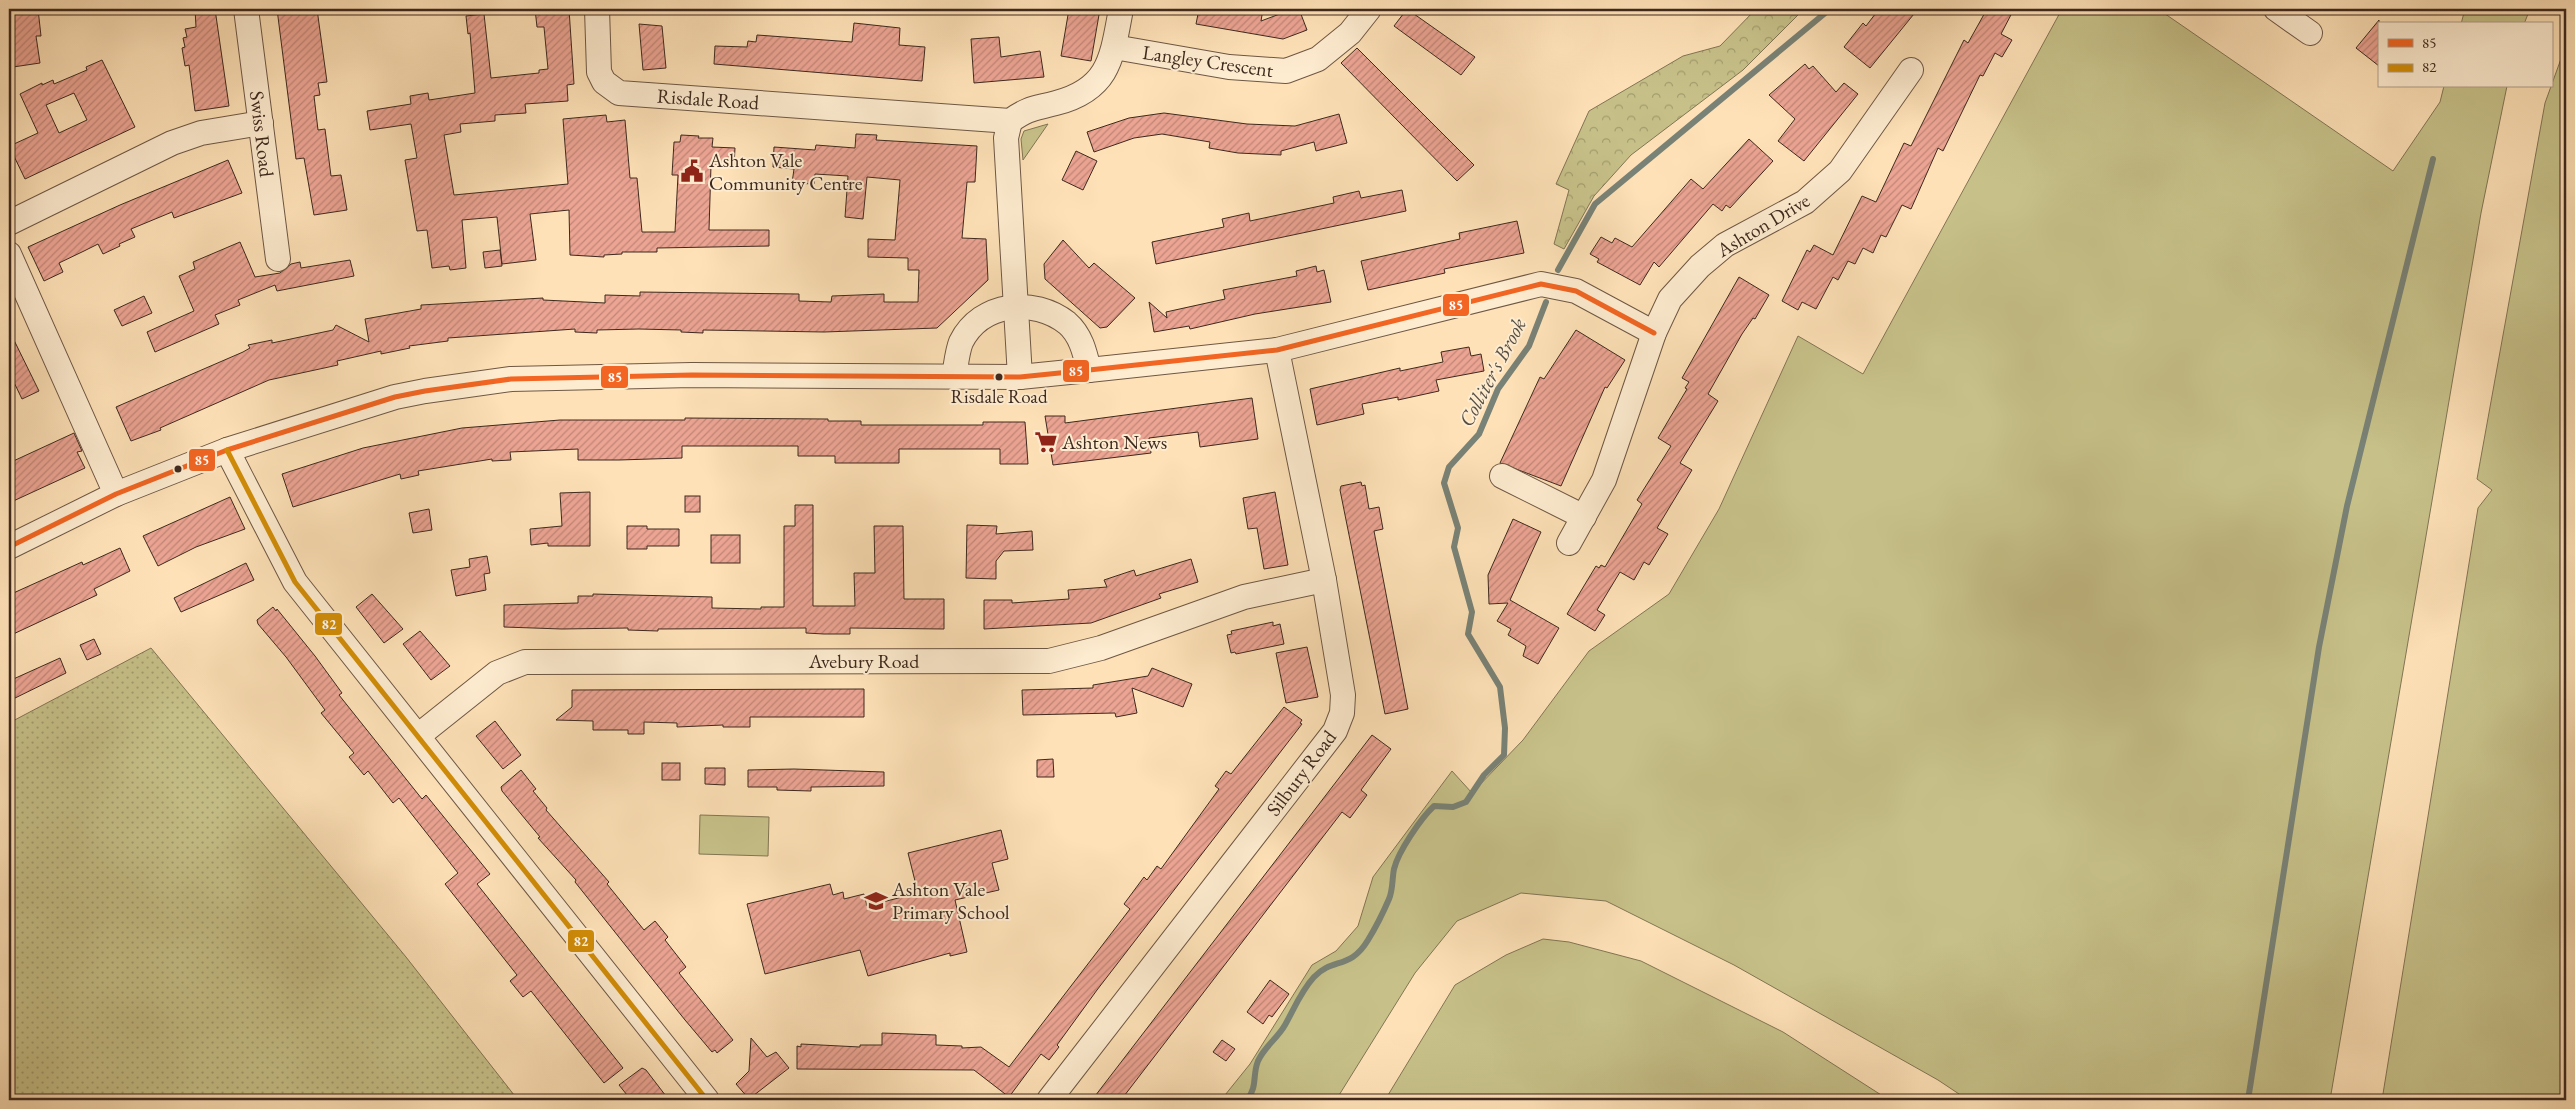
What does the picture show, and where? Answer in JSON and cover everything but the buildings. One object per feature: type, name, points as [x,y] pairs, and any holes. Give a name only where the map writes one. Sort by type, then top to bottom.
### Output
[{"type":"street","name":"Swiss Road","points":[[246,9],[278,259]]},
{"type":"street","name":"Risdale Road","points":[[597,9],[599,72],[604,82],[619,93],[1010,121]]},
{"type":"street","points":[[1020,376],[1006,138],[1010,121],[1026,109],[1076,98],[1094,86],[1106,72],[1114,47],[1121,9]]},
{"type":"street","name":"Langley Crescent","points":[[1114,47],[1229,67],[1286,71],[1318,59],[1350,33],[1368,9]]},
{"type":"street","points":[[2276,9],[2310,33]]},
{"type":"street","name":"Ashton Drive","points":[[1569,543],[1604,480],[1654,333],[1670,299],[1700,266],[1725,245],[1805,202],[1840,171],[1911,70]]},
{"type":"street","points":[[9,222],[172,143],[201,133],[261,123]]},
{"type":"street","points":[[9,254],[116,494]]},
{"type":"street","points":[[9,546],[116,494],[227,450],[395,398],[511,379],[692,374],[1020,376],[1089,370],[1277,350],[1541,284],[1576,291],[1654,333]]},
{"type":"street","points":[[954,376],[961,342],[976,323],[997,310],[1015,306],[1042,309],[1067,324],[1081,341],[1089,370]]},
{"type":"street","name":"Silbury Road","points":[[1049,1100],[1335,731],[1342,713],[1343,695],[1324,580],[1277,350]]},
{"type":"street","points":[[227,450],[295,582],[707,1100]]},
{"type":"street","points":[[1502,476],[1584,517]]},
{"type":"street","name":"Avebury Road","points":[[418,736],[497,673],[525,662],[1049,661],[1101,648],[1244,597],[1324,580]]},
{"type":"green space","points":[[1756,9],[1804,9],[1743,70],[1631,155],[1594,196],[1564,249],[1554,244],[1569,190],[1556,184],[1589,111],[1683,56],[1720,46]]},
{"type":"green space","points":[[2062,9],[2158,9],[2393,171],[2440,102],[2444,88],[2507,88],[2481,213],[2330,1100],[1968,1100],[1938,1080],[1734,965],[1606,901],[1521,893],[1457,921],[1415,973],[1336,1100],[1221,1100],[1250,1064],[1312,965],[1336,951],[1358,926],[1373,877],[1452,771],[1472,793],[1523,740],[1589,651],[1669,594],[1719,509],[1798,336],[1863,374]]},
{"type":"green space","points":[[2465,9],[2530,9],[2525,22],[2462,22]]},
{"type":"green space","points":[[2566,45],[2566,1100],[2382,1100],[2478,508],[2492,490],[2477,479],[2545,103]]},
{"type":"green space","points":[[1048,124],[1023,160],[1021,139],[1024,131]]},
{"type":"green space","points":[[151,648],[406,957],[518,1100],[9,1100],[9,723]]},
{"type":"green space","points":[[700,815],[769,817],[768,856],[699,854]]},
{"type":"green space","points":[[1543,939],[1569,942],[1641,961],[1783,1032],[1889,1100],[1385,1100],[1455,985],[1506,955]]},
{"type":"waterway","name":"Colliter's Brook","points":[[1558,270],[1595,204],[1830,9]]},
{"type":"waterway","points":[[2248,1100],[2319,647],[2347,506],[2433,159]]},
{"type":"waterway","name":"Colliter's Brook","points":[[1247,1100],[1253,1090],[1258,1061],[1282,1030],[1309,982],[1328,967],[1355,956],[1368,940],[1390,896],[1396,862],[1417,827],[1434,806],[1453,807],[1466,802],[1484,775],[1504,755],[1505,728],[1500,687],[1468,634],[1472,612],[1454,547],[1458,528],[1444,483],[1449,467],[1479,434],[1498,389],[1529,346],[1546,302]]},
{"type":"transit line","name":"85","points":[[9,547],[116,494],[227,450],[395,397],[511,379],[692,375],[1020,377],[1277,350],[1541,284],[1576,291],[1654,333]]},
{"type":"transit line","name":"82","points":[[227,450],[295,582],[707,1100]]},
{"type":"place","name":"Ashton Vale Community Centre","points":[[692,171]]},
{"type":"place","name":"Risdale Road","points":[[999,377]]},
{"type":"place","name":"Ashton News","points":[[1046,442]]},
{"type":"place","name":"Ashton Vale Primary School","points":[[876,901]]}]
